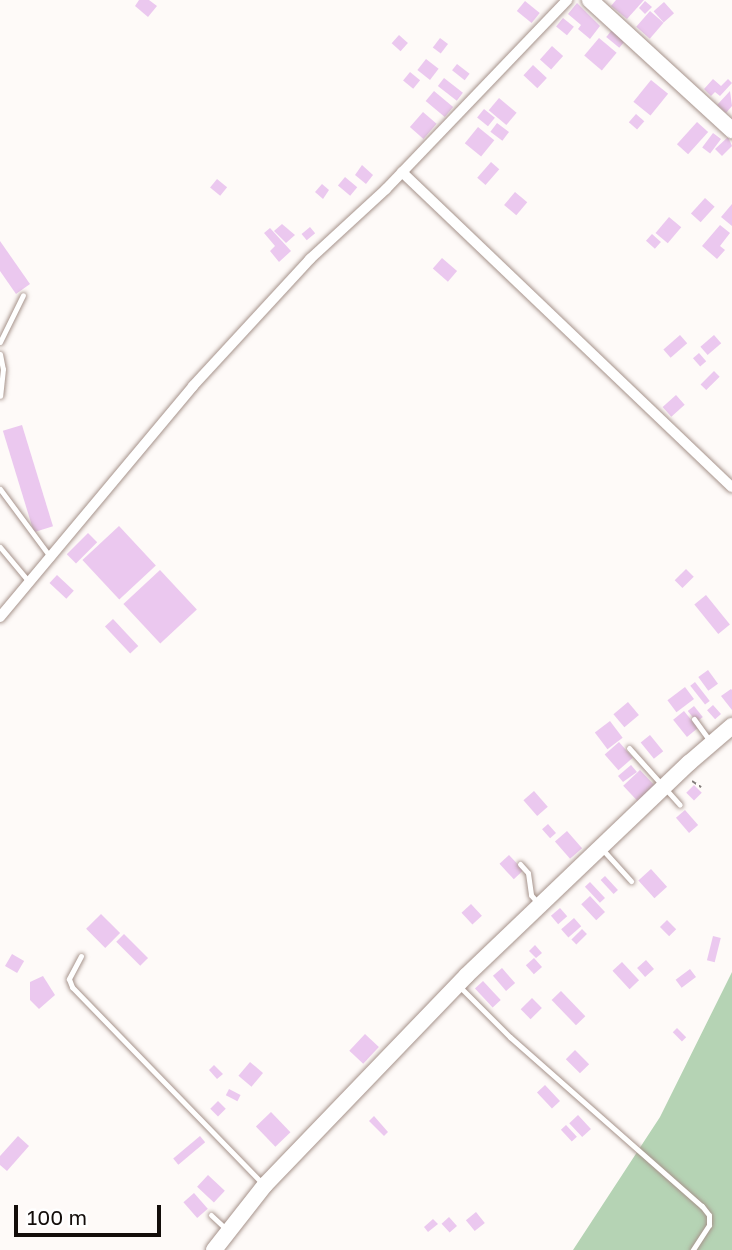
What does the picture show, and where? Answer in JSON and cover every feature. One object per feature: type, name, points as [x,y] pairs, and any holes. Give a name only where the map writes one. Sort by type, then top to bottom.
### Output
[{"type":"street","points":[[0,617],[193,386],[310,259],[402,172],[567,0]]},
{"type":"street","points":[[590,0],[732,130]]},
{"type":"street","points":[[402,172],[732,487]]},
{"type":"street","points":[[214,1250],[265,1185],[457,985],[664,787],[732,726]]},
{"type":"lane","points":[[0,342],[23,295]]},
{"type":"lane","points":[[0,354],[3,377],[0,396]]},
{"type":"lane","points":[[0,489],[51,558]]},
{"type":"lane","points":[[0,547],[30,583]]},
{"type":"lane","points":[[694,719],[712,743]]},
{"type":"lane","points":[[629,748],[680,805]]},
{"type":"lane","points":[[601,848],[631,881]]},
{"type":"lane","points":[[520,864],[528,873],[531,895],[541,905]]},
{"type":"lane","points":[[81,956],[69,979],[72,987],[265,1185]]},
{"type":"lane","points":[[457,985],[472,996],[510,1037],[702,1206],[709,1215],[709,1226],[693,1250]]},
{"type":"lane","points":[[211,1215],[228,1231]]},
{"type":"green space","points":[[732,972],[732,1250],[573,1250],[660,1117]]},
{"type":"building","points":[[139,0],[149,0],[157,6],[148,17],[135,6]]},
{"type":"building","points":[[616,0],[644,0],[627,19],[611,6]]},
{"type":"building","points":[[525,1],[540,13],[532,23],[517,11]]},
{"type":"building","points":[[645,1],[652,7],[645,14],[639,8]]},
{"type":"building","points":[[664,2],[674,13],[664,23],[654,11]]},
{"type":"building","points":[[577,3],[600,26],[590,39],[578,29],[581,25],[568,14]]},
{"type":"building","points":[[650,11],[664,23],[650,39],[636,27]]},
{"type":"building","points":[[563,18],[574,27],[567,35],[556,27]]},
{"type":"building","points":[[612,30],[625,41],[619,48],[606,37]]},
{"type":"building","points":[[399,35],[408,43],[401,51],[392,43]]},
{"type":"building","points":[[440,38],[448,44],[441,54],[433,48]]},
{"type":"building","points":[[599,38],[617,53],[602,70],[584,56]]},
{"type":"building","points":[[552,46],[563,56],[551,69],[540,59]]},
{"type":"building","points":[[426,59],[439,69],[430,80],[417,70]]},
{"type":"building","points":[[457,64],[470,74],[465,80],[452,70]]},
{"type":"building","points":[[533,65],[547,78],[537,88],[523,75]]},
{"type":"building","points":[[410,72],[420,80],[413,89],[403,81]]},
{"type":"building","points":[[444,78],[463,93],[457,101],[438,86]]},
{"type":"building","points":[[713,79],[721,86],[728,79],[732,83],[720,96],[715,92],[711,96],[704,89]]},
{"type":"building","points":[[651,80],[668,94],[650,116],[633,102]]},
{"type":"building","points":[[434,91],[453,107],[445,117],[426,101]]},
{"type":"building","points":[[730,91],[732,106],[726,113],[717,105]]},
{"type":"building","points":[[499,98],[517,113],[506,125],[489,110]]},
{"type":"building","points":[[484,109],[495,118],[488,126],[477,118]]},
{"type":"building","points":[[423,112],[437,124],[423,139],[410,127]]},
{"type":"building","points":[[636,114],[644,121],[637,130],[629,122]]},
{"type":"building","points":[[697,122],[708,132],[688,154],[677,144]]},
{"type":"building","points":[[497,123],[509,132],[502,141],[490,132]]},
{"type":"building","points":[[478,127],[494,140],[481,157],[465,143]]},
{"type":"building","points":[[713,133],[721,139],[710,153],[702,147]]},
{"type":"building","points":[[728,137],[732,146],[722,156],[715,149]]},
{"type":"building","points":[[491,162],[499,169],[486,185],[477,178]]},
{"type":"building","points":[[362,165],[373,175],[366,184],[355,175]]},
{"type":"building","points":[[345,177],[357,187],[350,196],[338,185]]},
{"type":"building","points":[[217,179],[227,187],[220,196],[210,188]]},
{"type":"building","points":[[322,184],[329,190],[323,199],[315,192]]},
{"type":"building","points":[[515,192],[527,202],[516,215],[504,205]]},
{"type":"building","points":[[705,198],[715,207],[701,222],[691,214]]},
{"type":"building","points":[[732,204],[732,226],[721,217]]},
{"type":"building","points":[[669,217],[681,227],[668,243],[656,233]]},
{"type":"building","points":[[282,224],[295,235],[286,243],[274,231]]},
{"type":"building","points":[[720,225],[730,233],[720,246],[725,250],[717,259],[702,246]]},
{"type":"building","points":[[310,227],[315,233],[307,240],[302,234]]},
{"type":"building","points":[[270,228],[291,251],[279,262],[270,251],[275,246],[264,233]]},
{"type":"building","points":[[652,234],[661,242],[655,249],[646,241]]},
{"type":"building","points":[[0,241],[30,284],[16,294],[0,271]]},
{"type":"building","points":[[442,258],[457,271],[448,282],[433,269]]},
{"type":"building","points":[[680,335],[687,343],[671,358],[663,349]]},
{"type":"building","points":[[714,335],[721,343],[708,355],[700,347]]},
{"type":"building","points":[[699,353],[706,361],[700,367],[693,358]]},
{"type":"building","points":[[714,371],[720,377],[706,390],[701,384]]},
{"type":"building","points":[[676,395],[685,405],[671,417],[663,407]]},
{"type":"building","points":[[22,425],[53,526],[34,532],[3,431]]},
{"type":"building","points":[[119,526],[156,565],[119,600],[82,560]]},
{"type":"building","points":[[88,533],[97,542],[76,563],[67,554]]},
{"type":"building","points":[[686,569],[694,577],[682,588],[675,580]]},
{"type":"building","points":[[160,570],[197,609],[160,644],[123,604]]},
{"type":"building","points":[[57,575],[74,591],[66,599],[49,583]]},
{"type":"building","points":[[706,595],[730,625],[718,634],[694,604]]},
{"type":"building","points":[[113,619],[138,646],[130,654],[105,627]]},
{"type":"building","points":[[708,670],[718,684],[708,691],[698,677]]},
{"type":"building","points":[[695,682],[710,701],[705,705],[690,686]]},
{"type":"building","points":[[685,687],[694,699],[676,712],[667,700]]},
{"type":"building","points":[[732,690],[732,710],[721,696]]},
{"type":"building","points":[[628,702],[639,715],[624,727],[613,714]]},
{"type":"building","points":[[713,705],[721,714],[715,719],[707,710]]},
{"type":"building","points":[[694,706],[703,717],[697,722],[688,711]]},
{"type":"building","points":[[684,711],[698,728],[687,737],[673,720]]},
{"type":"building","points":[[610,721],[623,738],[607,749],[595,732]]},
{"type":"building","points":[[650,735],[663,751],[654,759],[641,743]]},
{"type":"building","points":[[619,742],[633,758],[618,770],[605,754]]},
{"type":"building","points":[[631,765],[637,772],[623,782],[618,776]]},
{"type":"building","points":[[640,770],[655,786],[638,802],[623,786]]},
{"type":"building","points":[[694,785],[702,793],[694,801],[686,793]]},
{"type":"building","points":[[534,791],[548,807],[537,816],[523,800]]},
{"type":"building","points":[[685,810],[698,825],[689,833],[676,818]]},
{"type":"building","points":[[548,824],[556,833],[550,838],[542,829]]},
{"type":"building","points":[[567,831],[582,848],[570,859],[555,841]]},
{"type":"building","points":[[509,855],[523,870],[514,879],[499,864]]},
{"type":"building","points":[[651,869],[667,887],[654,898],[638,880]]},
{"type":"building","points":[[605,876],[618,890],[614,894],[601,880]]},
{"type":"building","points":[[590,882],[605,898],[600,903],[585,887]]},
{"type":"building","points":[[590,896],[605,912],[596,920],[581,904]]},
{"type":"building","points":[[471,904],[482,916],[472,925],[461,913]]},
{"type":"building","points":[[560,908],[567,916],[558,924],[551,916]]},
{"type":"building","points":[[101,914],[120,933],[105,948],[86,929]]},
{"type":"building","points":[[574,918],[581,926],[568,937],[561,929]]},
{"type":"building","points":[[667,920],[676,929],[669,936],[660,927]]},
{"type":"building","points":[[582,929],[587,934],[576,945],[571,940]]},
{"type":"building","points":[[124,934],[148,958],[140,966],[116,942]]},
{"type":"building","points":[[713,936],[721,938],[715,962],[707,960]]},
{"type":"building","points":[[535,945],[542,953],[536,958],[529,951]]},
{"type":"building","points":[[12,954],[24,961],[17,973],[5,966]]},
{"type":"building","points":[[534,958],[542,967],[534,974],[526,965]]},
{"type":"building","points":[[646,960],[654,969],[645,977],[637,968]]},
{"type":"building","points":[[622,962],[639,980],[630,989],[612,971]]},
{"type":"building","points":[[502,968],[515,983],[506,991],[493,976]]},
{"type":"building","points":[[690,969],[696,977],[682,988],[676,980]]},
{"type":"building","points":[[43,976],[55,995],[39,1009],[30,1000],[30,982]]},
{"type":"building","points":[[483,981],[501,1000],[493,1008],[475,989]]},
{"type":"building","points":[[561,991],[585,1016],[576,1025],[552,1000]]},
{"type":"building","points":[[532,998],[542,1008],[531,1019],[521,1009]]},
{"type":"building","points":[[677,1028],[686,1037],[682,1041],[673,1032]]},
{"type":"building","points":[[365,1034],[379,1047],[363,1064],[349,1051]]},
{"type":"building","points":[[575,1050],[589,1064],[580,1073],[566,1059]]},
{"type":"building","points":[[250,1062],[263,1073],[251,1087],[238,1076]]},
{"type":"building","points":[[214,1065],[223,1074],[217,1079],[209,1070]]},
{"type":"building","points":[[545,1085],[560,1101],[552,1109],[537,1093]]},
{"type":"building","points":[[229,1089],[241,1095],[237,1101],[226,1095]]},
{"type":"building","points":[[218,1101],[226,1109],[218,1117],[210,1109]]},
{"type":"building","points":[[271,1112],[290,1132],[275,1147],[256,1127]]},
{"type":"building","points":[[578,1115],[591,1129],[582,1137],[569,1123]]},
{"type":"building","points":[[374,1116],[388,1132],[384,1136],[369,1121]]},
{"type":"building","points":[[566,1125],[577,1137],[572,1141],[561,1130]]},
{"type":"building","points":[[18,1136],[29,1146],[7,1171],[0,1165],[0,1156]]},
{"type":"building","points":[[200,1136],[205,1142],[178,1165],[173,1158]]},
{"type":"building","points":[[208,1175],[225,1191],[214,1202],[197,1187]]},
{"type":"building","points":[[194,1193],[208,1209],[197,1218],[183,1202]]},
{"type":"building","points":[[476,1212],[485,1223],[475,1231],[466,1220]]},
{"type":"building","points":[[449,1217],[457,1226],[450,1233],[442,1224]]},
{"type":"building","points":[[433,1219],[438,1224],[428,1232],[424,1227]]}]
